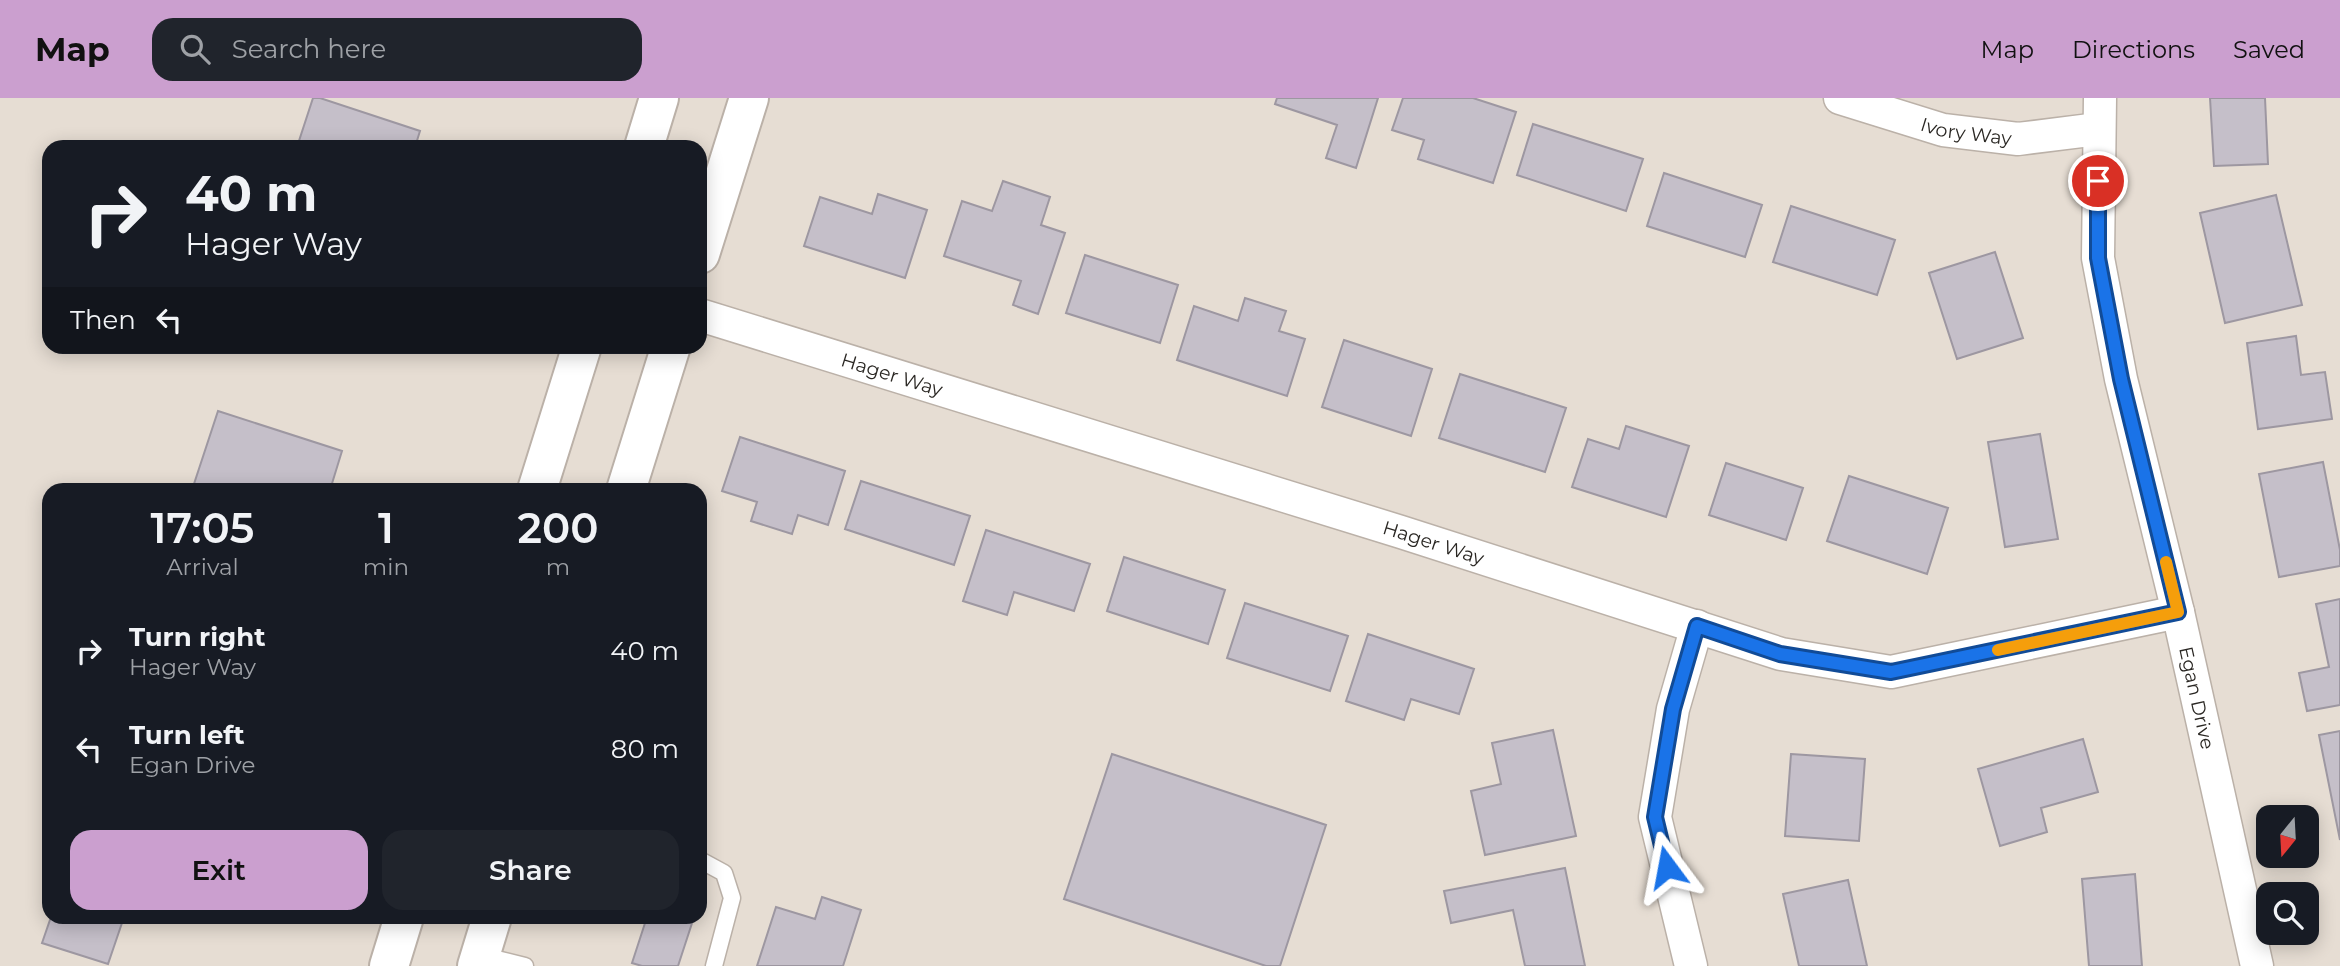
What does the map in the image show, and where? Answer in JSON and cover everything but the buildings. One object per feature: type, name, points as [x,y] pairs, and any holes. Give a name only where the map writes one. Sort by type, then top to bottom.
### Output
[{"type":"main road","points":[[646,140],[659,98]]},
{"type":"main road","points":[[707,232],[749,98]]},
{"type":"main road","points":[[539,483],[580,354]]},
{"type":"main road","points":[[628,483],[668,354]]},
{"type":"main road","points":[[389,966],[402,924]]},
{"type":"main road","points":[[478,960],[490,924]]},
{"type":"street","name":"Ivory Way","points":[[1840,98],[1943,130],[2006,138],[2018,139],[2098,129]]},
{"type":"street","name":"Egan Drive","points":[[2100,98],[2098,258],[2121,379],[2178,612],[2257,966]]},
{"type":"street","name":"Hager Way","points":[[707,317],[1780,654],[1891,672],[2178,612]]},
{"type":"street","points":[[1691,966],[1655,817],[1673,709],[1697,626]]},
{"type":"lane","points":[[707,864],[723,873],[732,898],[714,966]]},
{"type":"lane","points":[[478,960],[525,966]]},
{"type":"slow traffic","points":[[1998,650],[2178,612],[2166,562]]},
{"type":"route","points":[[1667,867],[1655,817],[1673,709],[1697,626],[1780,654],[1891,672],[2178,612],[2121,379],[2098,258],[2098,181]]}]
